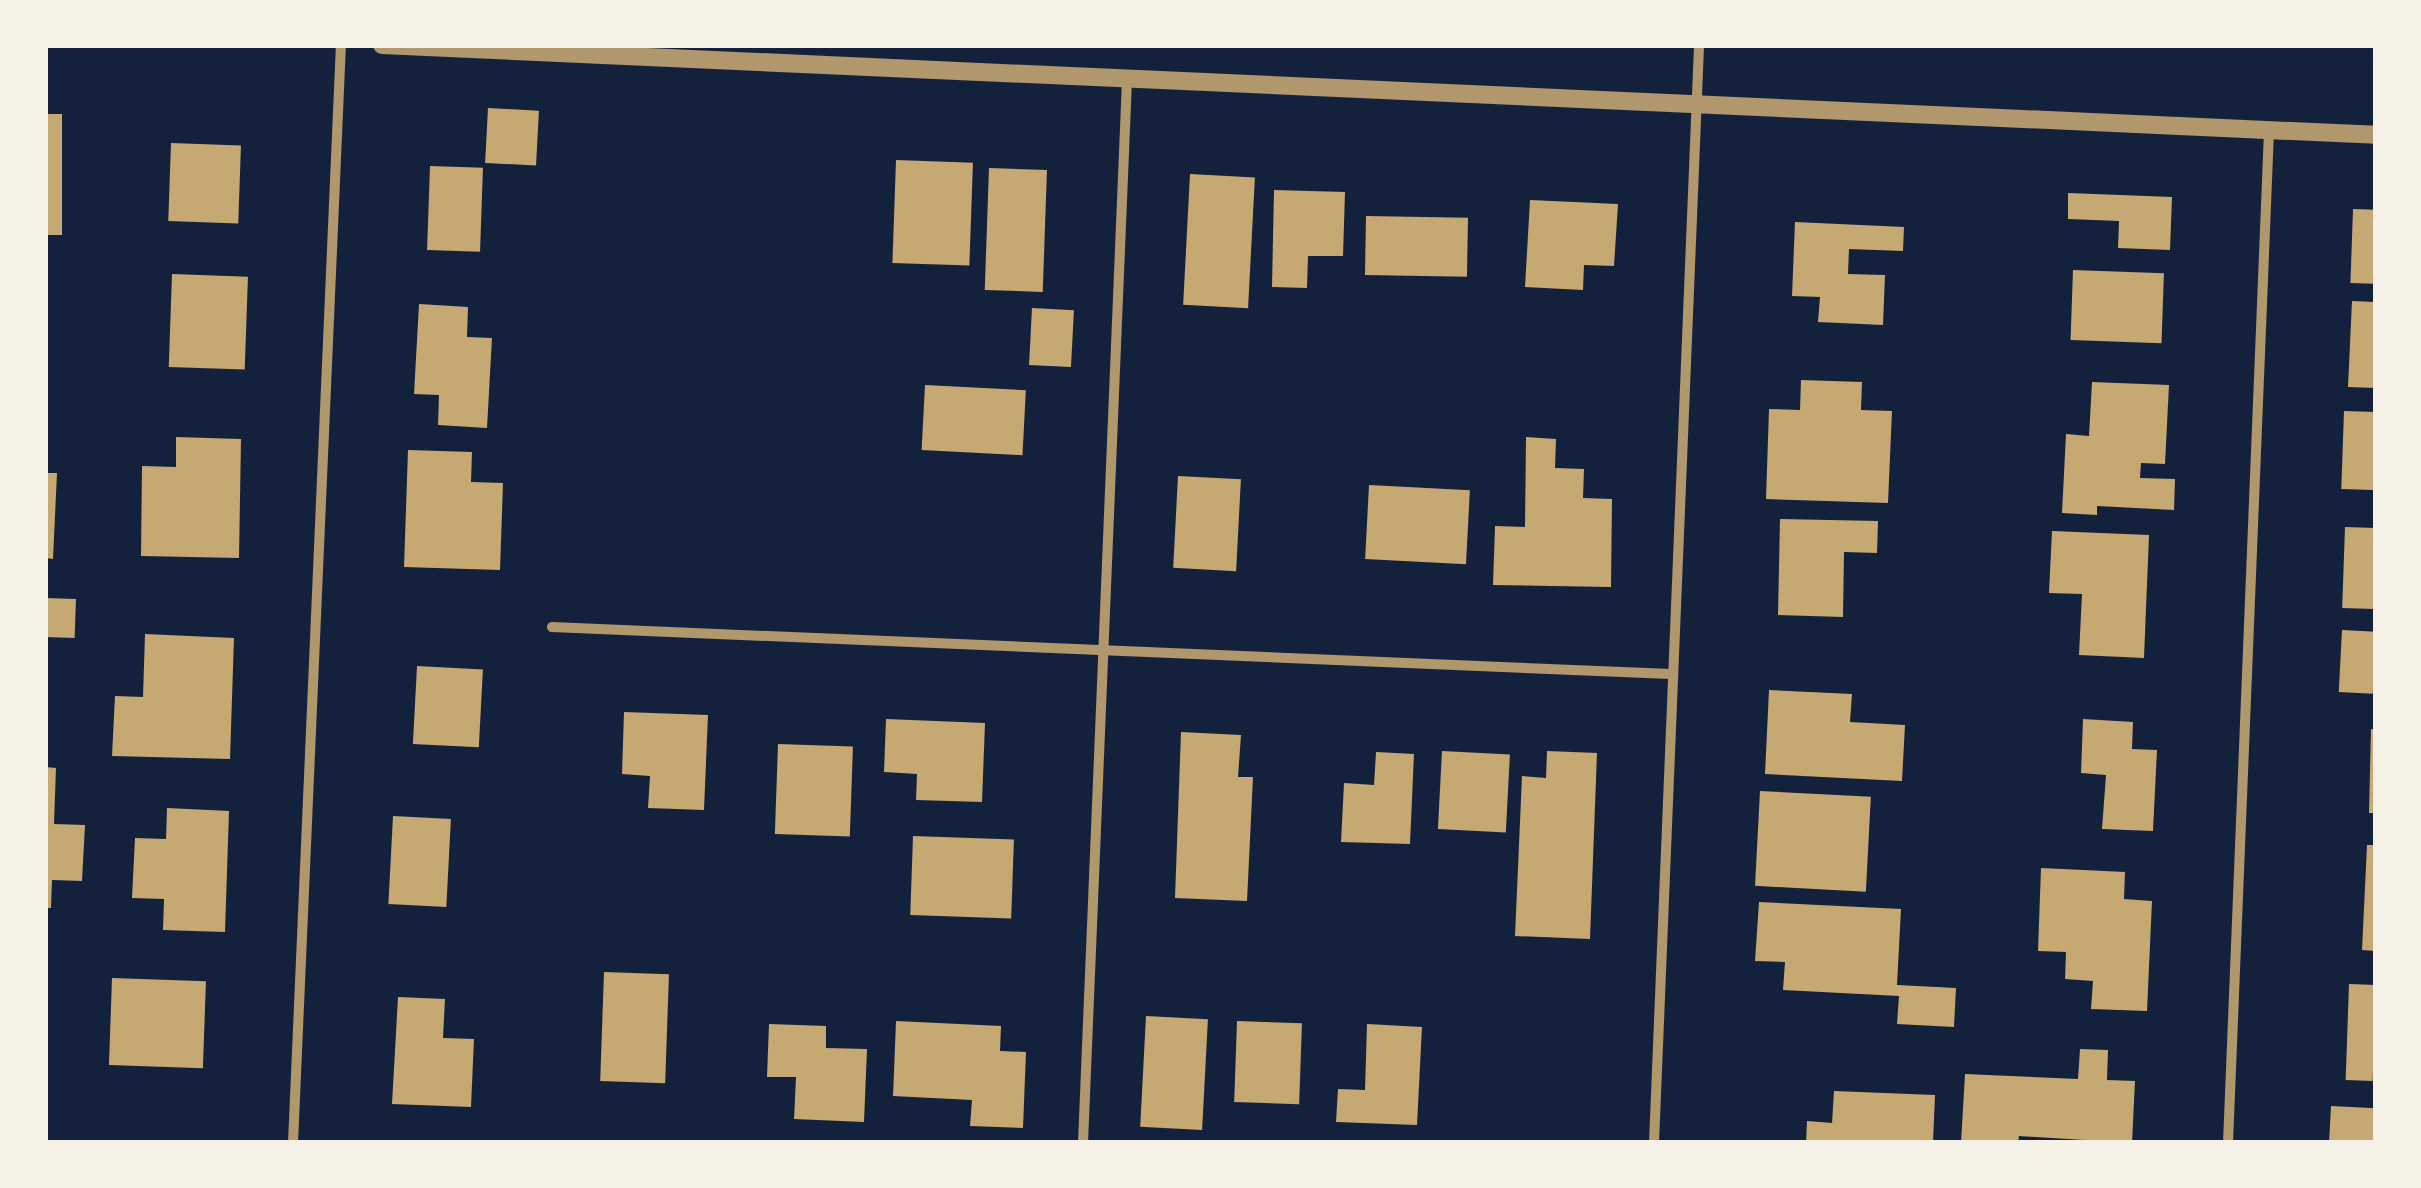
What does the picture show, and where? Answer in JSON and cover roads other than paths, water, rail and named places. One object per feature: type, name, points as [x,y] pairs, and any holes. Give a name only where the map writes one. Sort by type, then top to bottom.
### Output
[{"type":"street","points":[[293,1143],[342,45]]},
{"type":"street","points":[[382,45],[2376,134]]},
{"type":"street","points":[[1654,1143],[1670,674],[1699,45]]},
{"type":"street","points":[[1083,1143],[1127,78]]},
{"type":"street","points":[[2228,1143],[2269,130]]},
{"type":"street","points":[[552,627],[1670,674]]}]
